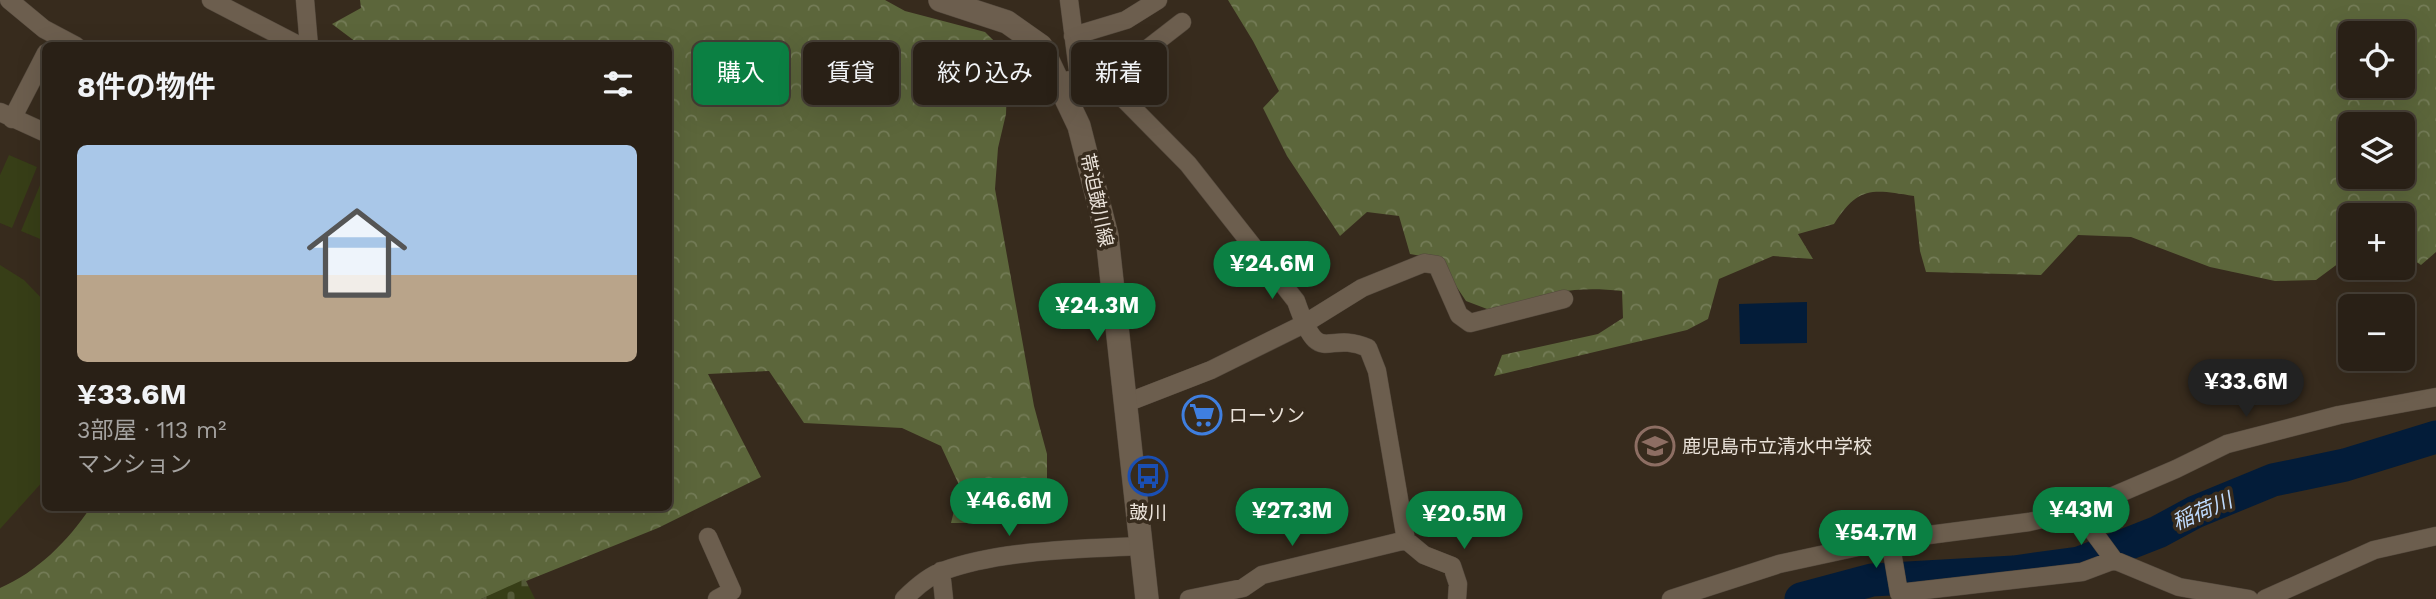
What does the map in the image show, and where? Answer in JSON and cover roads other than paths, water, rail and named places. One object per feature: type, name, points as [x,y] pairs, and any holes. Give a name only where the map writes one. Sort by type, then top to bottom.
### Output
[{"type":"street","points":[[9,0],[52,40]]},
{"type":"street","points":[[211,0],[292,42]]},
{"type":"street","points":[[305,0],[309,42]]},
{"type":"street","name":"帯迫皷川線","points":[[940,0],[986,13],[1022,31],[1041,46],[1070,80],[1107,236],[1147,599]]},
{"type":"street","points":[[1069,0],[1073,36],[1070,80]]},
{"type":"street","points":[[1073,36],[1126,20],[1158,0]]},
{"type":"street","points":[[1156,42],[1182,22]]},
{"type":"street","points":[[42,59],[6,115],[42,131]]},
{"type":"street","points":[[1130,105],[1188,164],[1296,300],[1304,324],[1315,340],[1328,346],[1359,344],[1368,348],[1377,371],[1406,540],[1424,555],[1452,566],[1458,584],[1457,599]]},
{"type":"street","points":[[1126,403],[1211,370],[1304,324],[1362,288],[1424,263],[1437,265],[1459,315],[1470,323],[1564,299]]},
{"type":"street","points":[[1671,599],[1779,564],[1890,540],[2029,522],[2078,511],[2176,469],[2227,443],[2339,415],[2436,397]]},
{"type":"street","points":[[2078,511],[2114,560],[2177,593],[2249,599]]},
{"type":"street","points":[[2265,599],[2374,550],[2436,536]]},
{"type":"street","points":[[708,537],[732,591],[717,599]]},
{"type":"street","points":[[1189,599],[1243,588],[1262,575],[1406,540]]},
{"type":"street","points":[[1890,540],[1899,593],[2082,572],[2114,560]]},
{"type":"street","points":[[904,599],[941,571],[1044,552],[1140,546]]},
{"type":"street","points":[[941,571],[944,599]]},
{"type":"water","points":[[1807,302],[1807,343],[1740,344],[1739,304]]},
{"type":"waterway","name":"稲荷川","points":[[1801,599],[1872,580],[2014,572],[2079,563],[2158,532],[2195,512],[2273,480],[2345,465],[2436,437]]},
{"type":"place","name":"ローソン","points":[[1202,415]]},
{"type":"place","name":"鹿児島市立清水中学校","points":[[1655,446]]},
{"type":"place","name":"皷川","points":[[1148,476]]}]
